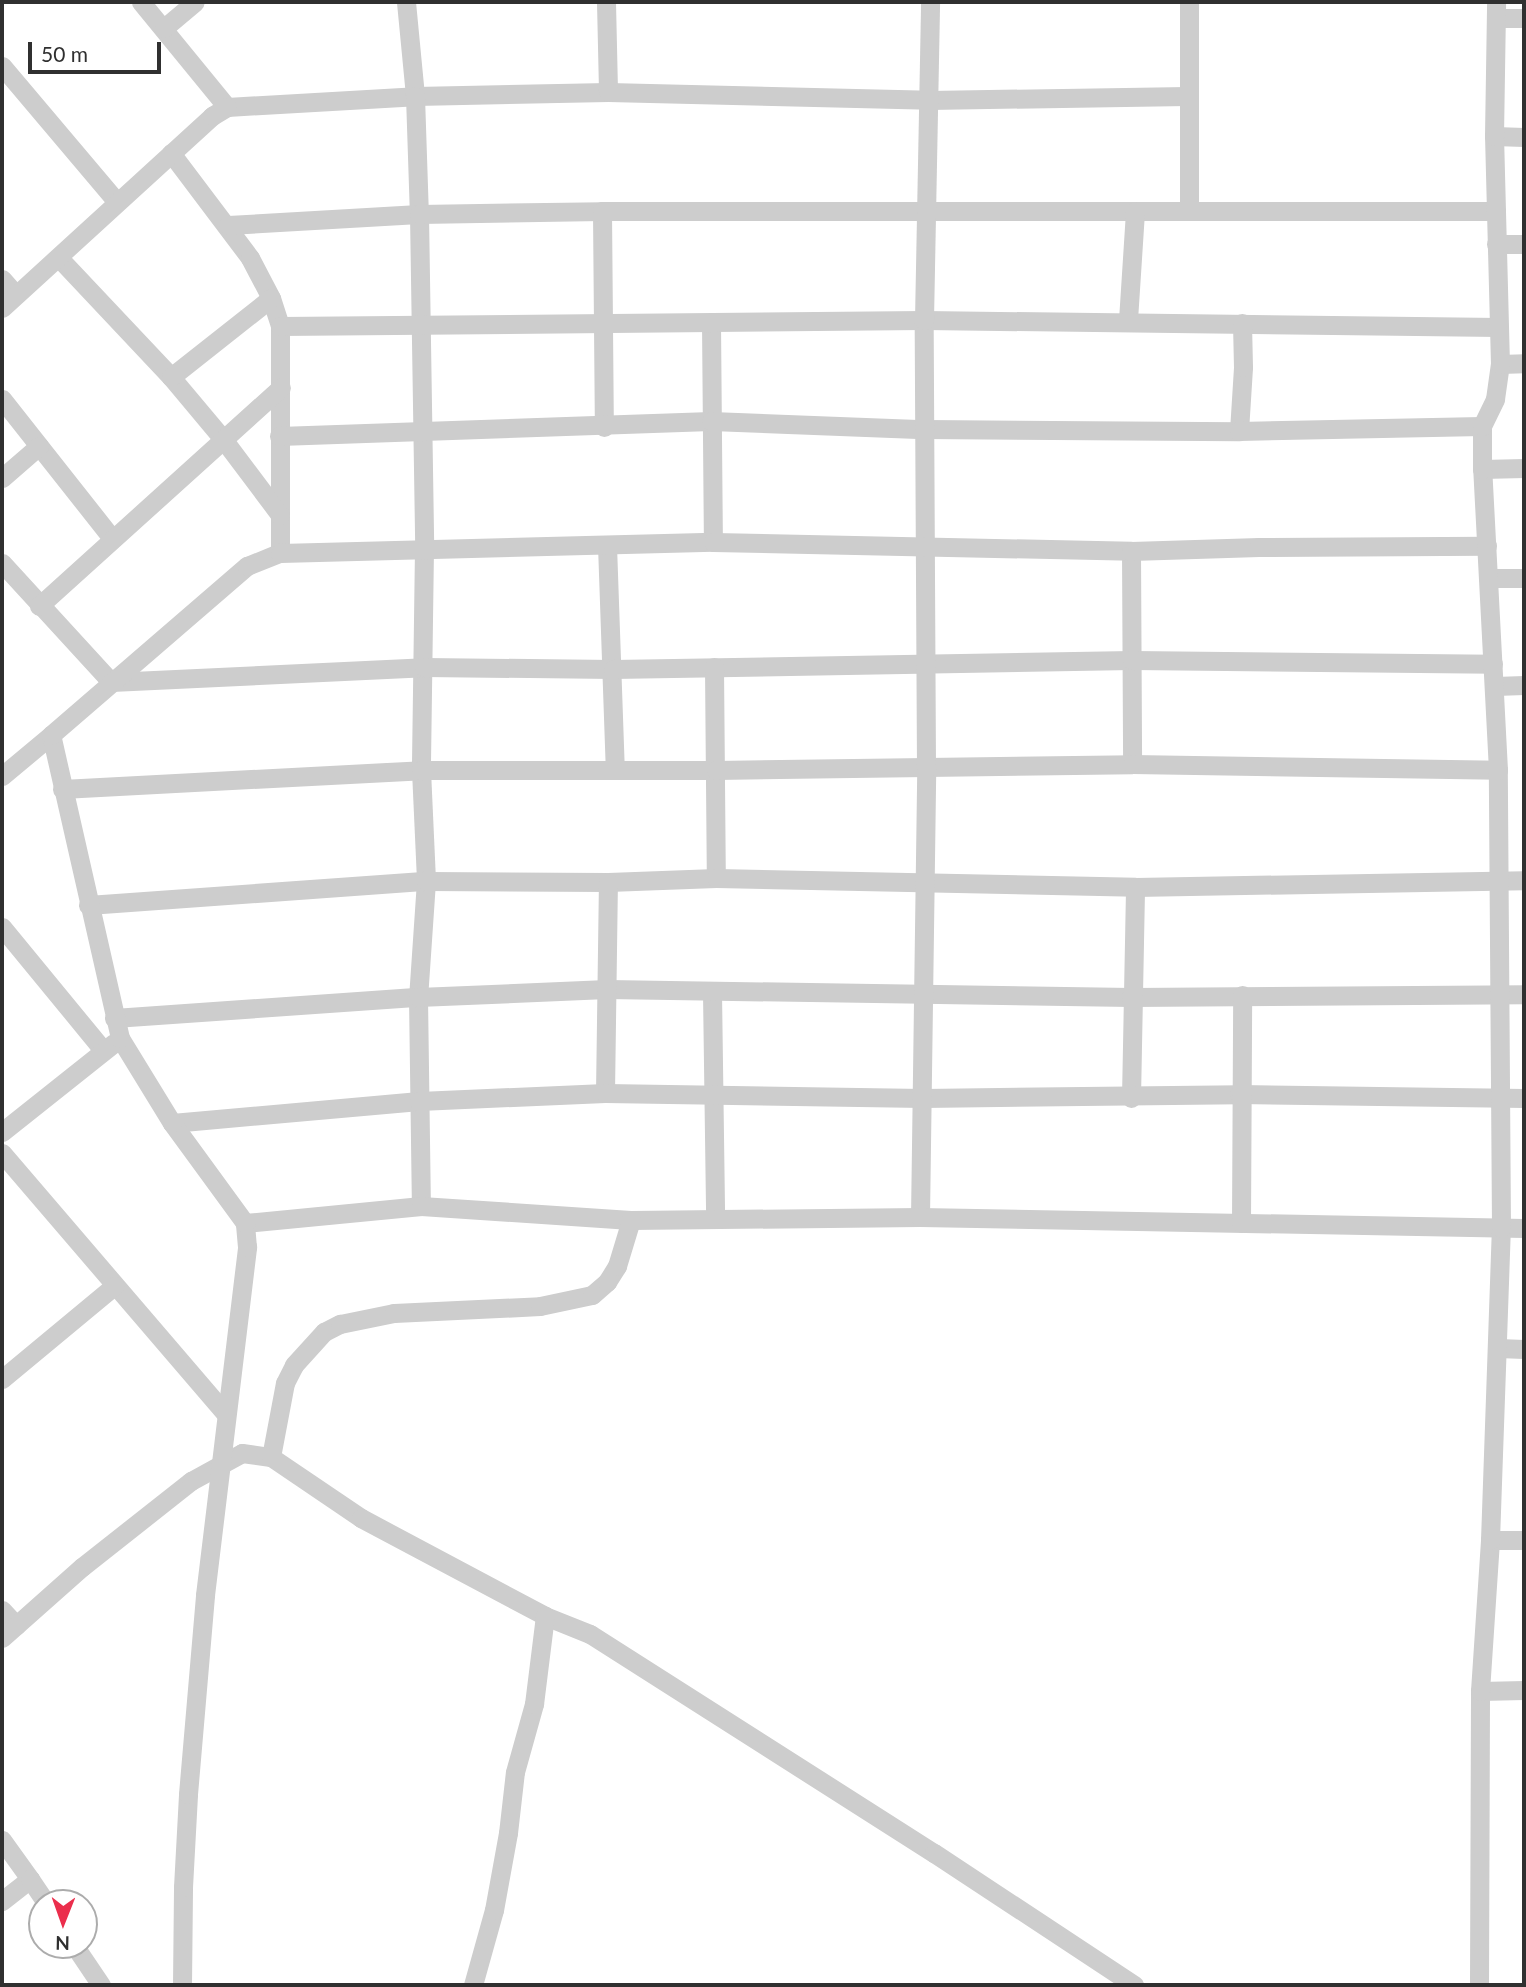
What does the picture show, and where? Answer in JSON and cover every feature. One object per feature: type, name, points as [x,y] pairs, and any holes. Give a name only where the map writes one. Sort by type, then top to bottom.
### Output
[{"type":"street","points":[[141,2],[227,107]]},
{"type":"street","points":[[164,28],[195,2]]},
{"type":"street","points":[[406,2],[415,96],[419,215],[424,548],[421,770],[426,880],[418,996],[421,1206]]},
{"type":"street","points":[[606,2],[608,92]]},
{"type":"street","points":[[920,1217],[926,768],[924,320],[930,2]]},
{"type":"street","points":[[1189,2],[1189,210]]},
{"type":"street","points":[[1479,1985],[1480,1691],[1490,1540],[1501,1227],[1499,771],[1482,469],[1482,426],[1495,399],[1500,364],[1494,136],[1496,10],[1524,18]]},
{"type":"street","points":[[2,66],[117,202]]},
{"type":"street","points":[[2,279],[9,302],[212,116],[227,107],[415,96],[608,92],[929,100],[1187,96]]},
{"type":"street","points":[[1494,136],[1524,136]]},
{"type":"street","points":[[171,153],[228,225],[271,298],[281,326],[280,553]]},
{"type":"street","points":[[228,225],[419,215],[602,211],[1496,211]]},
{"type":"street","points":[[602,211],[600,322],[604,427]]},
{"type":"street","points":[[1128,320],[1135,211]]},
{"type":"street","points":[[1496,244],[1524,243]]},
{"type":"street","points":[[60,257],[171,377],[280,514]]},
{"type":"street","points":[[171,377],[271,298]]},
{"type":"street","points":[[281,326],[1128,320],[1499,327]]},
{"type":"street","points":[[712,322],[713,542]]},
{"type":"street","points":[[1239,431],[1243,367],[1242,323]]},
{"type":"street","points":[[1500,364],[1524,363]]},
{"type":"street","points":[[39,606],[111,537],[281,387]]},
{"type":"street","points":[[2,399],[111,537]]},
{"type":"street","points":[[279,436],[604,427],[711,421],[924,429],[1239,431],[1482,426]]},
{"type":"street","points":[[2,478],[39,446]]},
{"type":"street","points":[[1482,469],[1524,468]]},
{"type":"street","points":[[5,768],[51,736],[247,566],[280,553],[713,542],[926,549],[1131,551],[1259,547],[1487,546]]},
{"type":"street","points":[[607,545],[615,768]]},
{"type":"street","points":[[1131,551],[1132,764]]},
{"type":"street","points":[[2,563],[111,682],[424,667],[612,669],[1132,660],[1493,664]]},
{"type":"street","points":[[1488,578],[1524,578]]},
{"type":"street","points":[[714,667],[716,878]]},
{"type":"street","points":[[1495,686],[1524,685]]},
{"type":"street","points":[[51,736],[120,1038],[172,1123],[245,1223],[247,1247],[205,1595],[188,1794],[183,1886],[182,1985]]},
{"type":"street","points":[[62,789],[421,770],[716,770],[1132,764],[1499,771]]},
{"type":"street","points":[[88,905],[426,880],[608,882],[716,878],[1135,887],[1524,880]]},
{"type":"street","points":[[605,1093],[608,882]]},
{"type":"street","points":[[1130,1098],[1135,887]]},
{"type":"street","points":[[2,927],[103,1050]]},
{"type":"street","points":[[114,1018],[418,996],[607,989],[712,992],[925,991],[1131,997],[1524,995]]},
{"type":"street","points":[[712,992],[715,1218]]},
{"type":"street","points":[[1241,1223],[1239,1094],[1242,995]]},
{"type":"street","points":[[2,1132],[120,1038]]},
{"type":"street","points":[[172,1123],[419,1101],[605,1093],[715,1097],[1130,1098],[1239,1094],[1524,1098]]},
{"type":"street","points":[[2,1153],[226,1413]]},
{"type":"street","points":[[245,1223],[421,1206],[631,1220],[920,1217],[1524,1228]]},
{"type":"street","points":[[271,1457],[285,1383],[294,1365],[324,1332],[340,1324],[394,1313],[540,1306],[592,1295],[607,1282],[617,1266],[631,1220]]},
{"type":"street","points":[[2,1377],[114,1286]]},
{"type":"street","points":[[1498,1348],[1524,1349]]},
{"type":"street","points":[[2,1610],[9,1631],[82,1567],[191,1481],[221,1462],[242,1453],[271,1457],[361,1518],[545,1616],[590,1634],[934,1853],[1134,1985]]},
{"type":"street","points":[[1490,1540],[1524,1540]]},
{"type":"street","points":[[472,1985],[494,1910],[508,1833],[515,1772],[534,1704],[545,1616]]},
{"type":"street","points":[[1480,1691],[1524,1690]]},
{"type":"street","points":[[2,1840],[37,1889]]},
{"type":"street","points":[[2,1901],[30,1879]]},
{"type":"street","points":[[83,1959],[101,1985]]}]
